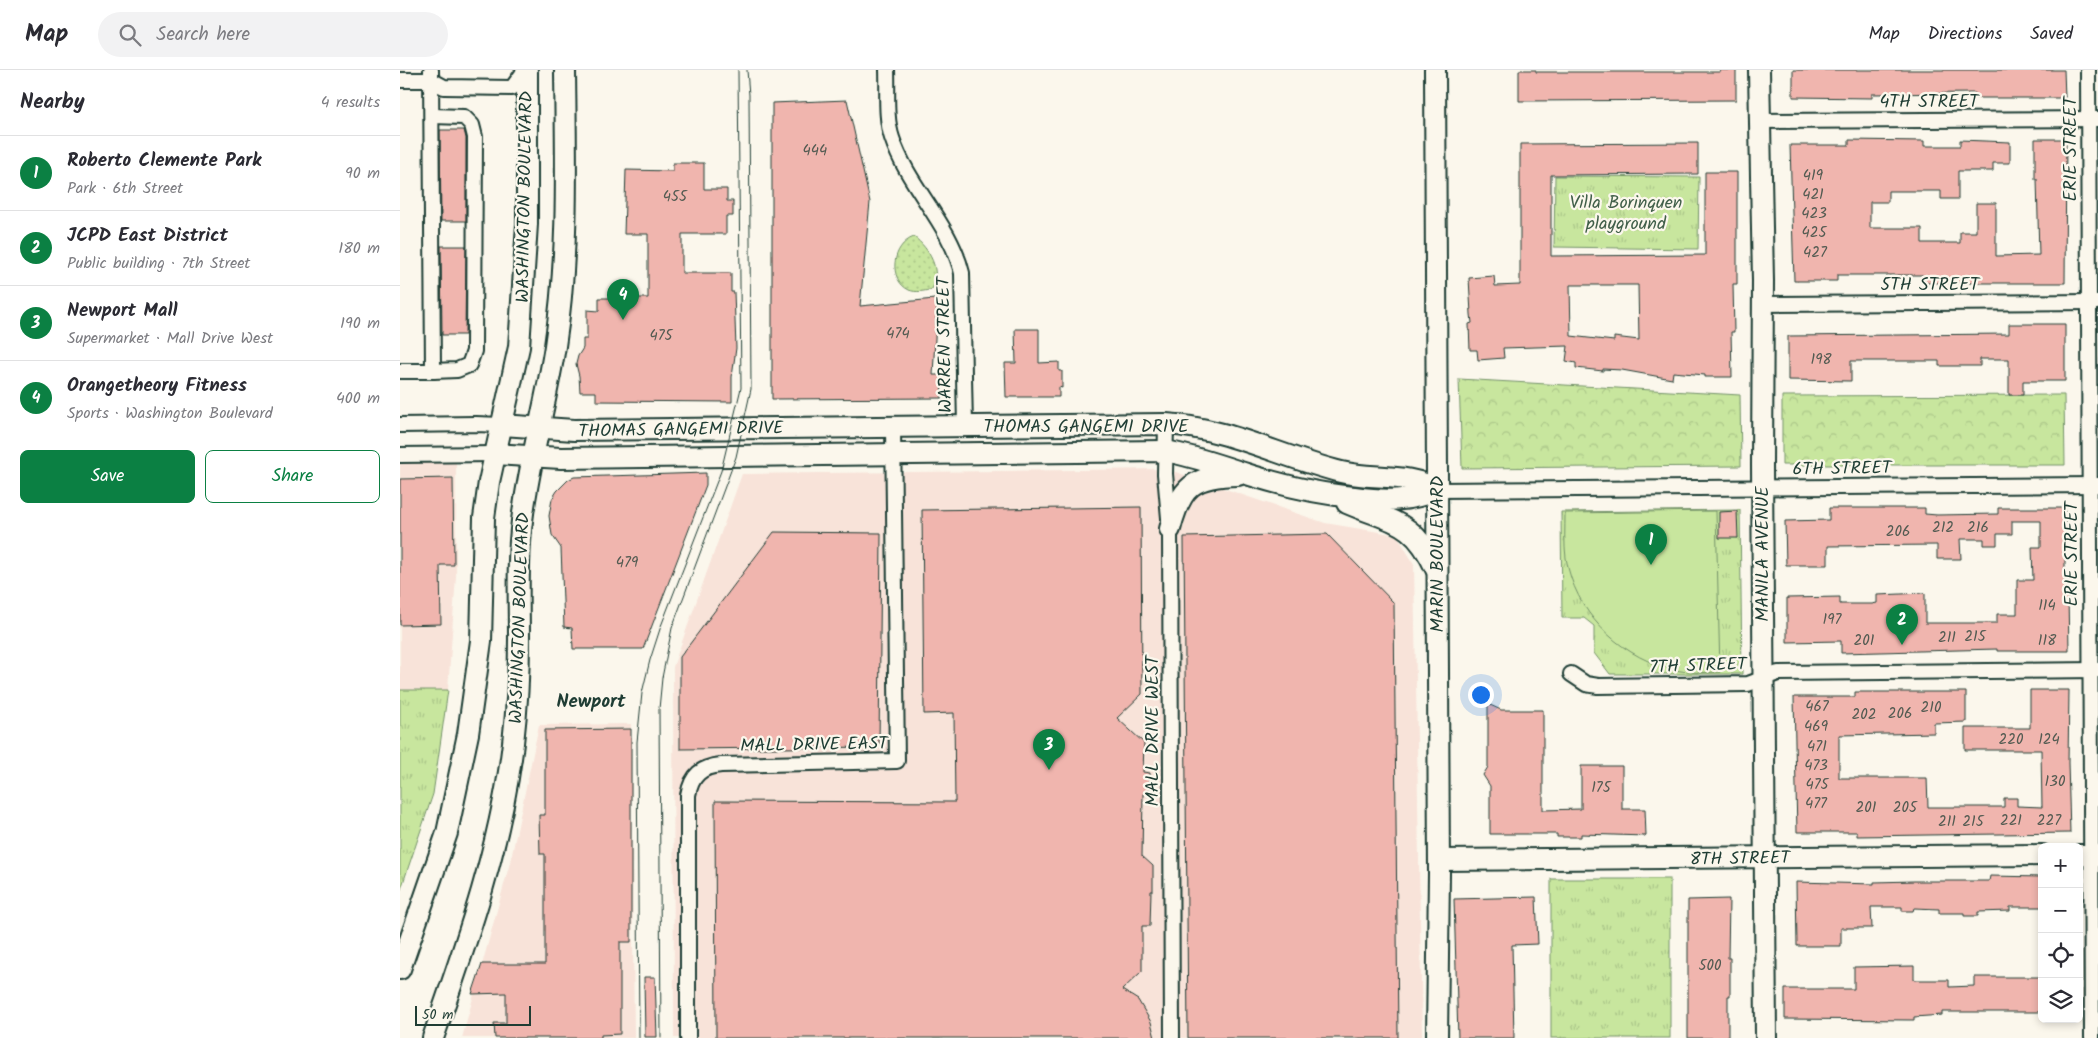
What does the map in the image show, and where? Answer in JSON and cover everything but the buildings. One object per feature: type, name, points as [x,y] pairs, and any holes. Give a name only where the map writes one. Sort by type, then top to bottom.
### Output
[{"type":"street","points":[[434,73],[444,87],[512,88],[526,70]]},
{"type":"street","name":"WASHINGTON BOULEVARD","points":[[400,969],[447,833],[468,734],[481,641],[484,518],[495,454],[519,347],[527,224],[526,70]]},
{"type":"street","name":"WASHINGTON BOULEVARD","points":[[433,1038],[488,873],[508,784],[518,669],[519,546],[528,473],[539,429],[555,346],[566,224],[565,70]]},
{"type":"street","name":"WARREN STREET","points":[[887,70],[888,116],[892,138],[918,189],[958,254],[962,273],[964,426]]},
{"type":"street","name":"MARIN BOULEVARD","points":[[1435,70],[1439,860],[1437,1038]]},
{"type":"street","name":"MANILA AVENUE","points":[[1759,70],[1763,304],[1762,488],[1766,1038]]},
{"type":"street","name":"ERIE STREET","points":[[2088,70],[2093,119],[2094,670],[2090,855],[2092,1038]]},
{"type":"street","points":[[400,80],[434,73]]},
{"type":"street","points":[[433,371],[432,116],[434,73]]},
{"type":"street","points":[[400,371],[457,370],[468,365],[474,351],[475,137],[472,125],[464,117],[432,116]]},
{"type":"street","name":"4TH STREET","points":[[1760,121],[2093,119]]},
{"type":"street","name":"5TH STREET","points":[[1763,304],[2093,302]]},
{"type":"street","name":"THOMAS GANGEMI DRIVE","points":[[400,425],[476,424],[574,430],[1187,425],[1221,432],[1342,472],[1370,477],[1416,480],[1437,490]]},
{"type":"street","name":"MALL DRIVE WEST","points":[[1166,424],[1164,451],[1170,529],[1172,1038]]},
{"type":"street","points":[[916,455],[919,446],[934,441],[958,440],[964,437],[964,426]]},
{"type":"street","name":"MALL DRIVE EAST","points":[[688,1038],[688,795],[690,785],[698,772],[721,765],[897,761],[893,427]]},
{"type":"street","name":"THOMAS GANGEMI DRIVE","points":[[400,454],[495,454],[569,458],[1164,451],[1207,460],[1255,476],[1327,495],[1395,500],[1413,498],[1437,490]]},
{"type":"street","points":[[1170,529],[1180,498],[1198,482],[1214,476],[1255,476]]},
{"type":"street","name":"6TH STREET","points":[[1437,490],[2094,485]]},
{"type":"street","points":[[1327,495],[1405,526],[1426,549],[1437,570]]},
{"type":"street","name":"7TH STREET","points":[[1571,674],[1586,684],[1598,686],[1748,684],[1778,673],[2094,670]]},
{"type":"street","name":"8TH STREET","points":[[1439,860],[2038,855]]},
{"type":"shaded area","points":[[456,460],[456,576],[448,690],[400,690],[400,461]]},
{"type":"shaded area","points":[[1167,469],[1325,523],[1397,535],[1414,564],[1422,1038],[674,1038],[673,667],[742,474]]},
{"type":"shaded area","points":[[631,724],[634,1038],[462,1038],[511,859],[539,725]]},
{"type":"green space","name":"Villa Borinquen playground","points":[[1555,176],[1699,177],[1698,249],[1554,247]]},
{"type":"green space","points":[[914,237],[925,247],[935,268],[935,282],[932,289],[921,291],[909,290],[902,285],[895,271],[897,255],[901,247],[906,241]]},
{"type":"green space","points":[[1459,379],[1740,395],[1741,466],[1462,468]]},
{"type":"green space","points":[[2064,395],[2065,465],[1782,465],[1782,396]]},
{"type":"green space","points":[[1740,510],[1742,674],[1610,674],[1594,653],[1594,626],[1584,618],[1562,618],[1561,512]]},
{"type":"green space","points":[[1716,511],[1720,672],[1680,671],[1648,661],[1615,641],[1588,612],[1578,595],[1566,558],[1565,513]]},
{"type":"green space","points":[[400,690],[448,690],[433,794],[400,892]]},
{"type":"green space","points":[[1551,879],[1670,879],[1670,1038],[1551,1038]]},
{"type":"tram line","points":[[639,1038],[637,742],[642,693],[661,626],[721,471],[741,388],[738,70]]},
{"type":"tram line","points":[[661,1038],[659,709],[662,678],[672,628],[736,457],[751,389],[749,95],[747,70]]},
{"type":"place","name":"Orangetheory Fitness","points":[[623,320]]},
{"type":"place","name":"Roberto Clemente Park","points":[[1651,565]]},
{"type":"place","name":"JCPD East District","points":[[1902,645]]},
{"type":"place","name":"Newport Mall","points":[[1049,770]]},
{"type":"district","name":"Newport","points":[[591,700]]}]
